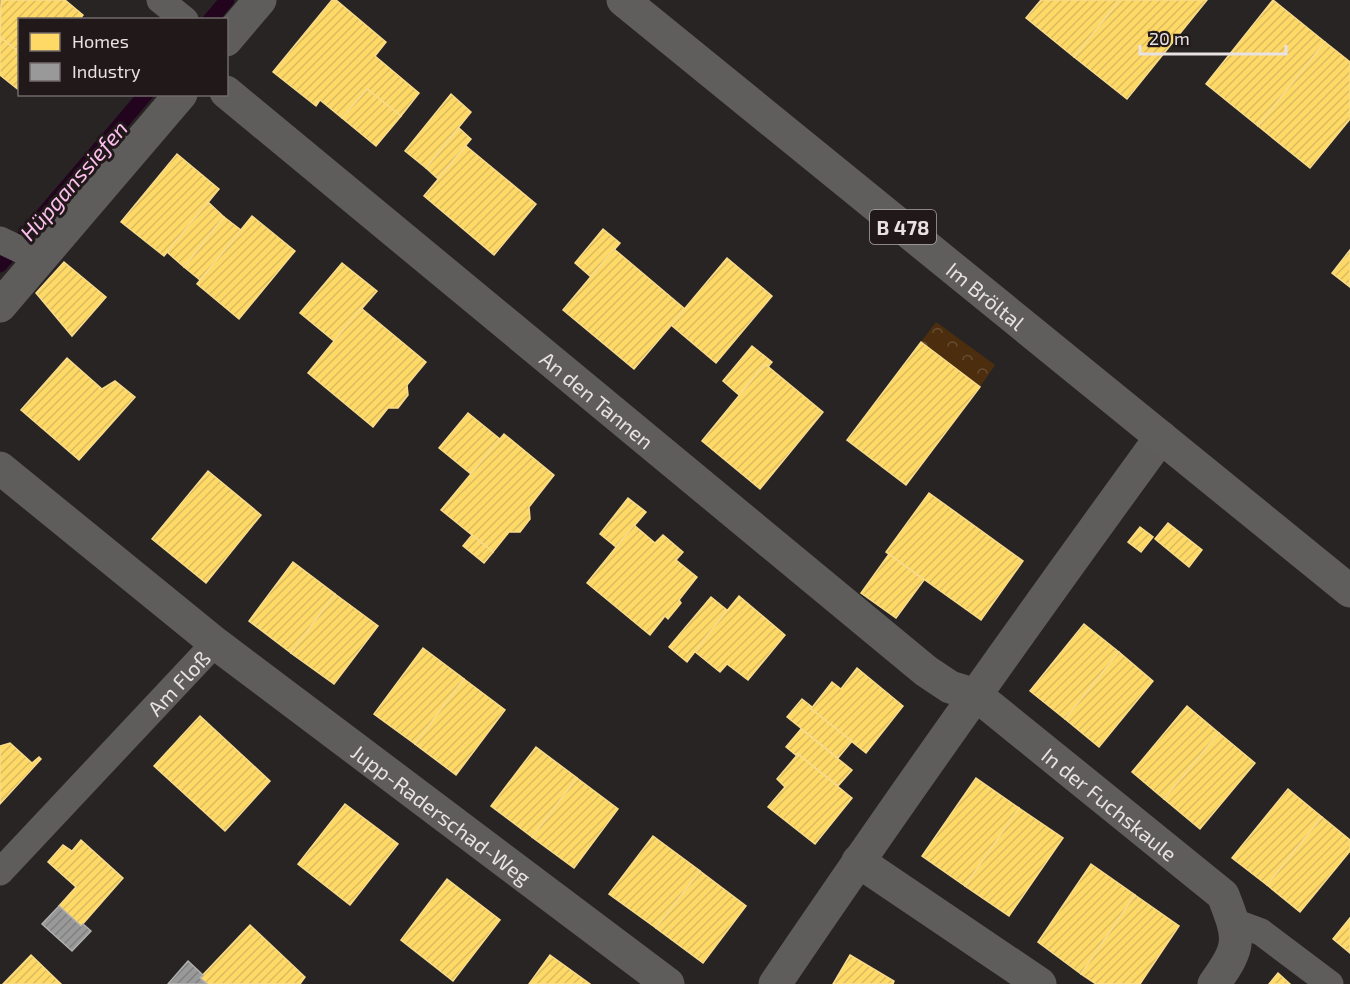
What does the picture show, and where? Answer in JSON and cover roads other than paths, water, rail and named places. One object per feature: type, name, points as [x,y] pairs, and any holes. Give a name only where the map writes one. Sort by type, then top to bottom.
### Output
[{"type":"main road","name":"Im Bröltal","points":[[623,0],[1350,591]]},
{"type":"street","points":[[228,38],[260,0]]},
{"type":"street","name":"An den Tannen","points":[[228,94],[926,671],[950,687],[976,695]]},
{"type":"street","points":[[0,306],[179,96]]},
{"type":"street","points":[[776,984],[858,861],[1161,437]]},
{"type":"street","name":"Am Floß","points":[[0,468],[214,642]]},
{"type":"street","name":"Jupp-Raderschad-Weg","points":[[214,642],[668,984]]},
{"type":"street","name":"In der Fuchskaule","points":[[976,695],[1223,895],[1234,922],[1236,940],[1231,961],[1214,984]]},
{"type":"street","points":[[858,861],[1040,984]]},
{"type":"lane","points":[[160,0],[182,18]]},
{"type":"lane","points":[[0,240],[40,259]]},
{"type":"lane","name":"Am Floß","points":[[0,872],[214,642]]},
{"type":"lane","points":[[1234,922],[1261,932],[1330,984]]},
{"type":"waterway","name":"Hüpganssiefen","points":[[212,18],[227,0]]},
{"type":"waterway","name":"Hüpganssiefen","points":[[0,265],[144,96]]}]
